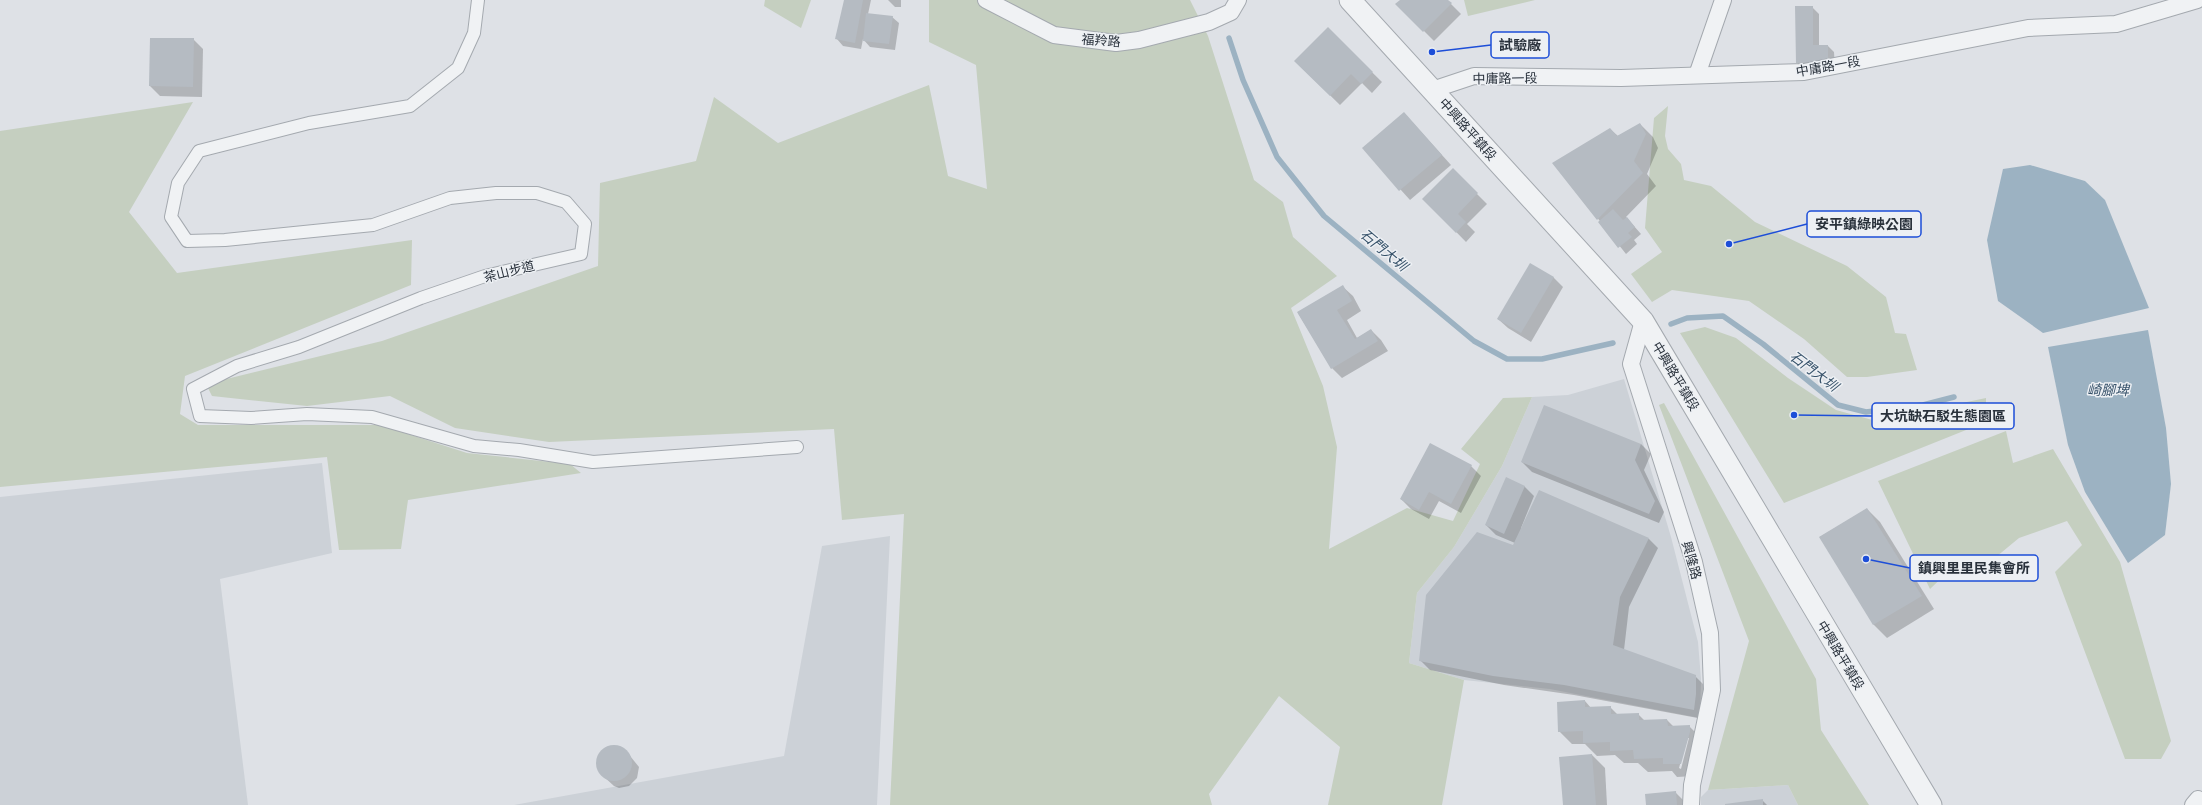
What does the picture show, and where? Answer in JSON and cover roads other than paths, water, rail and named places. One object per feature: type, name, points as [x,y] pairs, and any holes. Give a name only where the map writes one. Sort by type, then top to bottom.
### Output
[{"type":"street","name":"茶山步道","points":[[478,0],[474,33],[458,68],[410,106],[309,123],[199,151],[178,183],[171,217],[187,241],[225,240],[373,225],[450,198],[496,193],[537,193],[566,202],[585,224],[581,254],[485,276],[421,298],[299,347],[237,366],[193,389],[200,416],[251,418],[308,414],[372,417],[474,446],[519,450],[593,462],[797,447]]},
{"type":"street","name":"福羚路","points":[[986,0],[1054,35],[1116,43],[1139,40],[1209,22],[1231,12],[1238,0]]},
{"type":"street","name":"中興路平鎮段","points":[[1350,0],[1643,321],[1931,805]]},
{"type":"street","points":[[1697,75],[1724,0]]},
{"type":"street","name":"中庸路一段","points":[[1432,90],[1474,76],[1621,78],[1804,72],[2028,28],[2116,24],[2197,0]]},
{"type":"street","name":"興隆路","points":[[1643,321],[1631,364],[1694,562],[1710,633],[1712,690],[1692,785],[1691,805]]},
{"type":"water","points":[[2030,165],[2085,181],[2105,200],[2149,308],[2043,333],[1998,301],[1987,240],[2003,169]]},
{"type":"water","name":"崎腳埤","points":[[2148,330],[2166,428],[2171,484],[2165,535],[2128,563],[2085,492],[2068,445],[2048,347]]},
{"type":"waterway","name":"石門大圳","points":[[1229,38],[1243,80],[1277,157],[1324,216],[1474,341],[1507,359],[1542,359],[1613,343]]},
{"type":"waterway","name":"石門大圳","points":[[1671,324],[1687,318],[1723,316],[1763,344],[1838,405],[1866,412],[1923,405],[1954,397]]},
{"type":"place","name":"試驗廠","points":[[1432,52]]},
{"type":"place","name":"安平鎮綠映公園","points":[[1729,244]]},
{"type":"place","name":"大坑缺石駁生態園區","points":[[1794,415]]},
{"type":"place","name":"鎮興里里民集會所","points":[[1866,559]]}]
